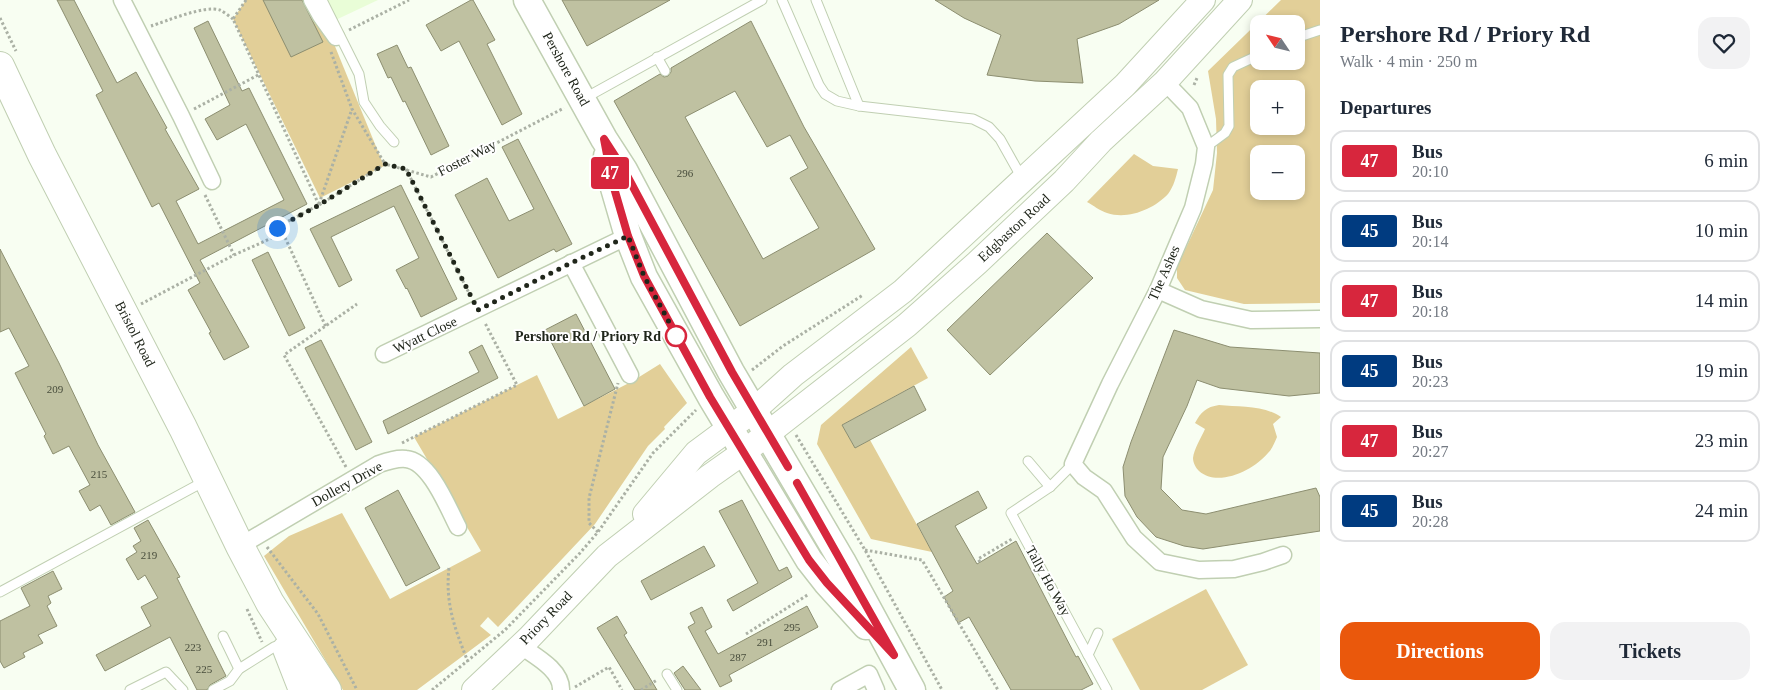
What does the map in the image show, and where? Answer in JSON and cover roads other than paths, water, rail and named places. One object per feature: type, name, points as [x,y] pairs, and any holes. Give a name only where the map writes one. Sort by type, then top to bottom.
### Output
[{"type":"highway","name":"Bristol Road","points":[[0,66],[42,155],[124,312],[240,546],[270,603],[327,690]]},
{"type":"highway","name":"Bristol Road","points":[[270,603],[303,690]]},
{"type":"main road","name":"Pershore Road","points":[[528,0],[604,139],[624,170],[732,372],[894,655],[912,690]]},
{"type":"main road","points":[[754,410],[793,375],[902,291],[1145,64],[1204,0]]},
{"type":"main road","name":"Edgbaston Road","points":[[768,433],[907,325],[978,263],[1165,82],[1240,0]]},
{"type":"main road","points":[[1145,64],[1165,82]]},
{"type":"main road","name":"Pershore Road","points":[[604,139],[612,181],[628,236],[644,276],[688,359],[809,560],[827,583],[894,655]]},
{"type":"main road","points":[[1023,180],[1044,199]]},
{"type":"main road","name":"Priory Road","points":[[618,546],[696,452],[754,410]]},
{"type":"main road","name":"Priory Road","points":[[476,688],[521,646],[606,556],[768,433]]},
{"type":"street","points":[[122,0],[212,181]]},
{"type":"street","points":[[312,0],[321,16],[338,36]]},
{"type":"street","points":[[1165,82],[1190,108],[1206,147]]},
{"type":"street","name":"The Ashes","points":[[1073,464],[1110,384],[1158,290],[1193,208],[1204,164],[1206,147]]},
{"type":"street","name":"Wyatt Close","points":[[384,354],[628,236]]},
{"type":"street","points":[[571,263],[630,375]]},
{"type":"street","points":[[1158,290],[1201,309],[1251,320],[1320,319]]},
{"type":"street","name":"Dollery Drive","points":[[240,546],[379,464],[393,459],[414,461],[429,473],[458,527]]},
{"type":"street","points":[[1073,464],[1084,476],[1104,491],[1134,538],[1160,562],[1199,570],[1234,569],[1283,556]]},
{"type":"street","points":[[521,646],[557,675],[561,690]]},
{"type":"street","points":[[840,690],[869,674],[876,690]]},
{"type":"lane","points":[[322,0],[338,36],[359,74],[364,102],[380,126],[394,142]]},
{"type":"lane","points":[[582,99],[762,0]]},
{"type":"lane","points":[[782,0],[819,85],[825,94],[838,101],[859,106],[973,119],[989,127],[1000,139],[1023,180]]},
{"type":"lane","points":[[816,0],[859,106]]},
{"type":"lane","points":[[1305,35],[1320,30]]},
{"type":"lane","points":[[657,57],[665,71]]},
{"type":"lane","points":[[1206,147],[1225,133],[1229,126],[1228,75],[1233,67],[1250,59]]},
{"type":"lane","points":[[1028,461],[1050,487],[1073,464]]},
{"type":"lane","points":[[0,592],[207,480]]},
{"type":"lane","name":"Tally Ho Way","points":[[1050,487],[1011,513],[1107,690]]},
{"type":"lane","points":[[1088,655],[1098,633]]},
{"type":"lane","points":[[223,636],[239,669]]},
{"type":"lane","points":[[213,690],[230,681],[239,669],[274,647],[285,643]]},
{"type":"lane","points":[[130,690],[166,672],[183,690]]},
{"type":"lane","points":[[667,674],[677,690]]},
{"type":"place","name":"Pershore Rd / Priory Rd","points":[[676,336]]}]
